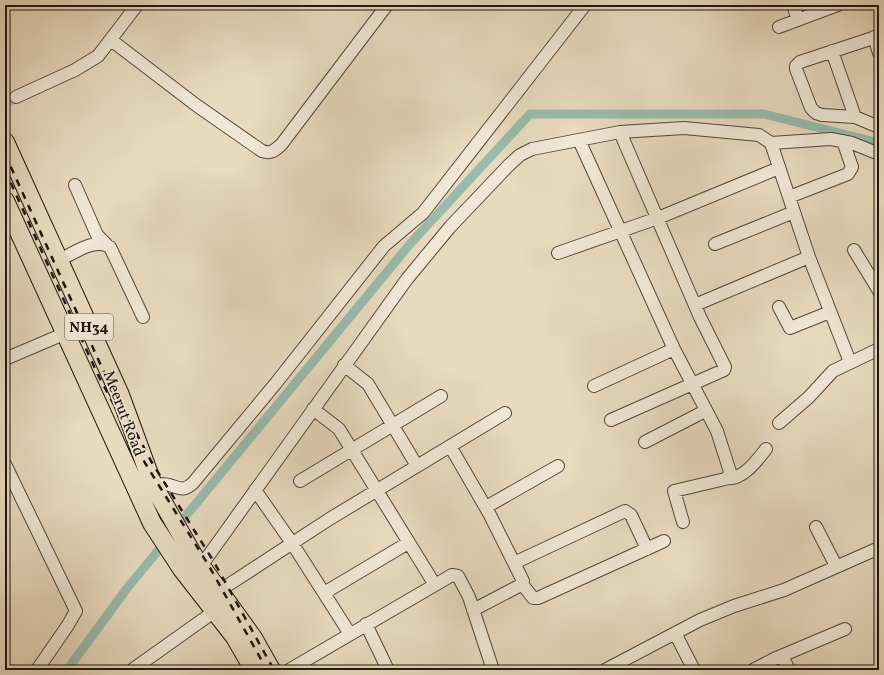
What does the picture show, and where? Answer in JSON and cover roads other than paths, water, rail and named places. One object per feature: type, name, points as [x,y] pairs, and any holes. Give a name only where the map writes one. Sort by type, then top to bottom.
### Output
[{"type":"highway","name":"Meerut Road","points":[[5,142],[120,395],[153,485],[215,611],[235,637],[254,670]]},
{"type":"highway","name":"Meerut Road","points":[[5,201],[152,523],[219,591],[253,638],[271,670]]},
{"type":"street","points":[[16,97],[87,64],[98,56],[137,5]]},
{"type":"street","points":[[110,40],[196,105],[262,151],[268,153],[274,151],[281,145],[387,5]]},
{"type":"street","points":[[153,485],[168,484],[183,490],[187,489],[193,483],[276,383],[384,246],[423,213],[585,5]]},
{"type":"street","points":[[793,5],[798,20]]},
{"type":"street","points":[[779,27],[838,5]]},
{"type":"street","points":[[879,53],[876,36],[800,62],[796,66],[811,108],[816,113],[822,116],[855,117],[879,127]]},
{"type":"street","points":[[832,51],[855,117]]},
{"type":"street","points":[[192,563],[256,490],[407,279],[450,227],[509,165],[520,155],[532,149],[620,132],[684,128],[759,135],[771,143],[809,257],[850,362]]},
{"type":"street","points":[[611,420],[724,370],[725,367],[695,305],[620,132]]},
{"type":"street","points":[[771,143],[831,138],[852,143],[879,154]]},
{"type":"street","points":[[579,140],[674,349],[718,436],[731,475],[728,478]]},
{"type":"street","points":[[789,197],[848,174],[852,167],[843,141]]},
{"type":"street","points":[[558,253],[658,218],[779,168]]},
{"type":"street","points":[[75,185],[97,235],[114,251],[143,317]]},
{"type":"street","points":[[714,244],[794,212]]},
{"type":"street","points":[[59,260],[91,245],[106,244]]},
{"type":"street","points":[[854,250],[877,283]]},
{"type":"street","points":[[695,305],[809,257]]},
{"type":"street","points":[[779,307],[790,328],[830,312]]},
{"type":"street","points":[[5,359],[66,333]]},
{"type":"street","points":[[594,386],[674,349]]},
{"type":"street","points":[[779,423],[809,397],[830,374],[850,362],[879,349]]},
{"type":"street","points":[[344,365],[368,384],[417,466]]},
{"type":"street","points":[[300,481],[441,396]]},
{"type":"street","points":[[313,409],[336,426],[435,585]]},
{"type":"street","points":[[645,442],[705,411]]},
{"type":"street","points":[[219,591],[376,490],[505,413]]},
{"type":"street","points":[[450,446],[486,507],[522,578],[522,584],[533,598],[538,598],[664,541]]},
{"type":"street","points":[[683,522],[674,491],[728,478],[736,478],[754,463],[766,449]]},
{"type":"street","points":[[5,464],[76,611],[68,626],[37,670]]},
{"type":"street","points":[[486,507],[558,466]]},
{"type":"street","points":[[256,490],[350,634]]},
{"type":"street","points":[[514,564],[625,511],[631,515],[647,549]]},
{"type":"street","points":[[816,527],[836,566]]},
{"type":"street","points":[[324,593],[408,543]]},
{"type":"street","points":[[605,670],[700,620],[734,606],[784,590],[879,548]]},
{"type":"street","points":[[289,670],[452,575],[458,576],[473,610],[493,670]]},
{"type":"street","points":[[473,610],[522,584]]},
{"type":"street","points":[[132,670],[215,611]]},
{"type":"street","points":[[366,624],[388,670]]},
{"type":"street","points":[[753,670],[845,629]]},
{"type":"street","points":[[675,633],[694,670]]},
{"type":"street","points":[[782,656],[789,670]]},
{"type":"waterway","points":[[175,529],[410,244],[530,114],[764,114],[879,143]]},
{"type":"waterway","points":[[67,670],[128,587],[166,541]]},
{"type":"tunnel","points":[[5,102],[16,97]]},
{"type":"railway","points":[[5,154],[103,370],[151,461],[214,562],[274,670]]},
{"type":"railway","points":[[5,170],[97,373],[145,463],[209,566],[267,670]]}]
